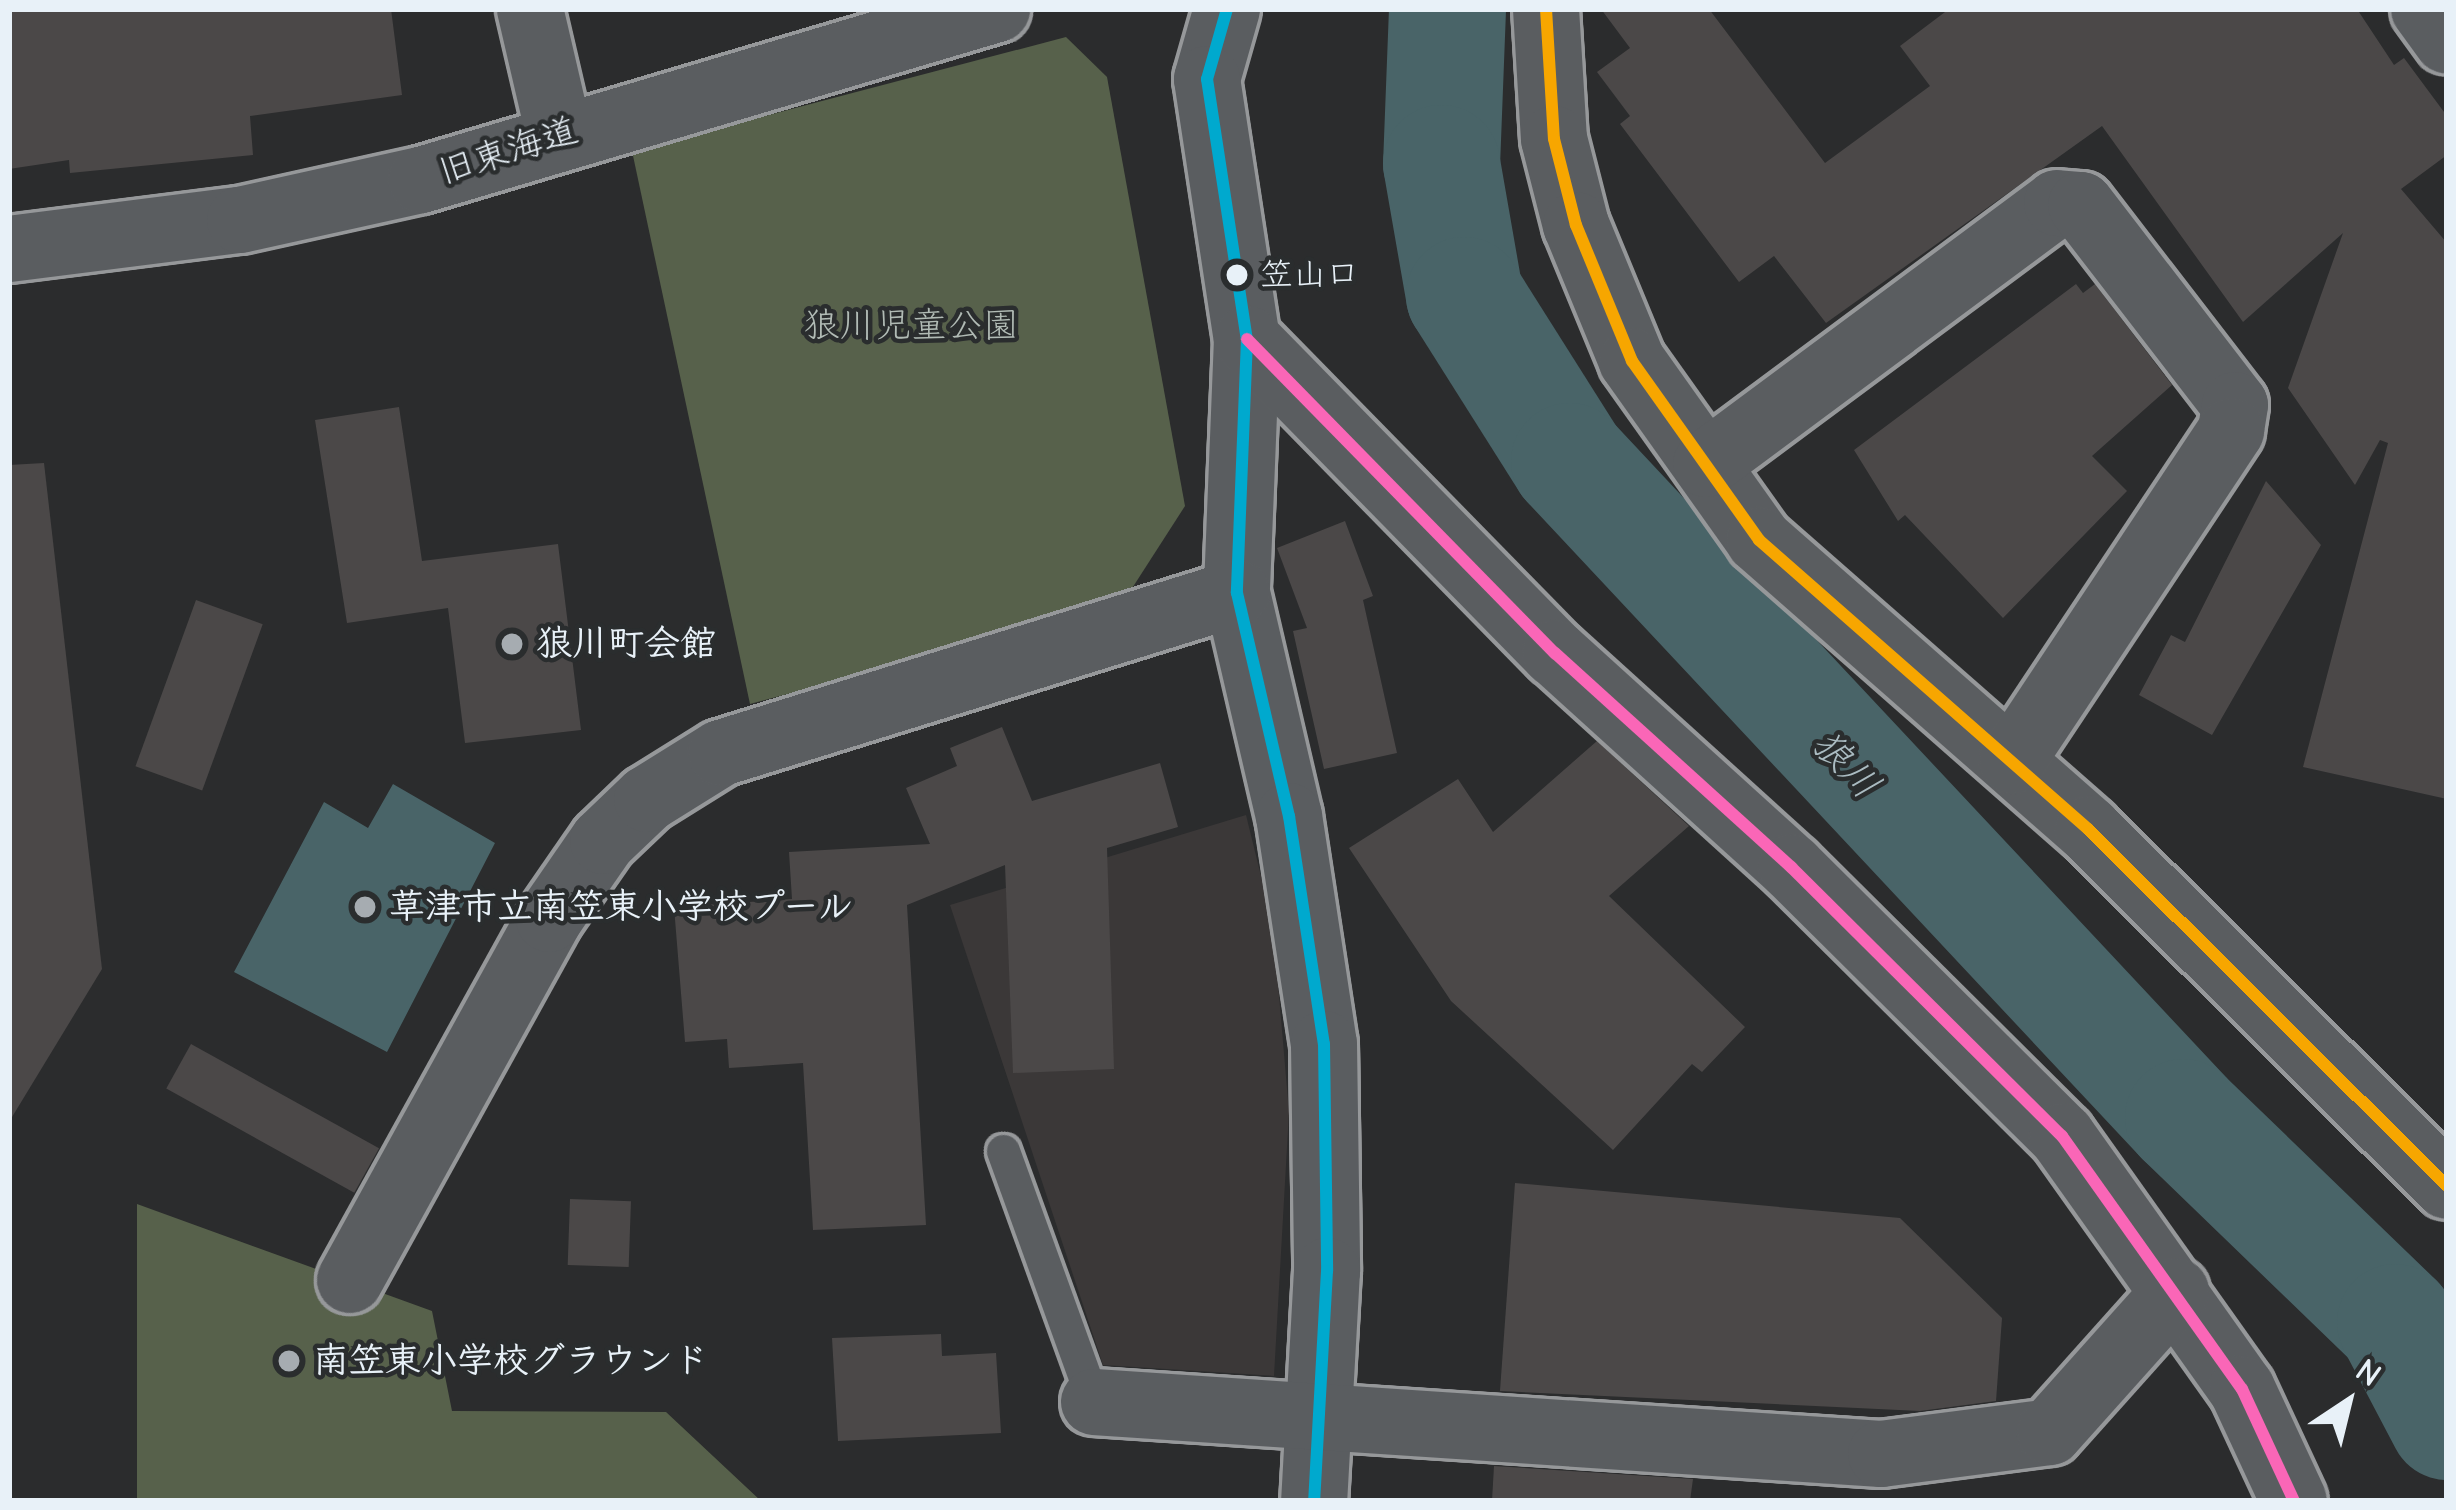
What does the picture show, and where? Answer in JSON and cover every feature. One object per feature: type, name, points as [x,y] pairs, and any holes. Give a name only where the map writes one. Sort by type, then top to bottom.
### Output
[{"type":"street","points":[[530,9],[559,134]]},
{"type":"street","name":"旧東海道","points":[[9,249],[239,220],[421,180],[559,134],[997,9]]},
{"type":"street","points":[[1227,9],[1207,79],[1246,340],[1237,593],[1289,815],[1324,1044],[1327,1271],[1314,1501]]},
{"type":"street","points":[[1546,9],[1554,139],[1576,225],[1632,361],[1759,540],[2012,761],[2447,1186]]},
{"type":"street","points":[[2424,9],[2447,41]]},
{"type":"street","points":[[1706,464],[2057,203],[2081,205],[2235,405],[2231,431],[2012,761]]},
{"type":"street","points":[[1246,340],[1555,652],[1791,867],[2062,1136],[2242,1389],[2294,1501]]},
{"type":"street","points":[[350,1280],[549,919],[603,841],[647,799],[721,753],[1237,593]]},
{"type":"street","points":[[1094,1402],[1316,1412],[1881,1454],[2050,1432],[2176,1291]]},
{"type":"lane","points":[[1003,1151],[1094,1402]]},
{"type":"shaded area","points":[[1246,815],[1273,925],[1289,1112],[1274,1376],[1103,1365],[950,905]]},
{"type":"green space","name":"狼川児童公園","points":[[1066,37],[1107,77],[1185,506],[1120,607],[750,704],[632,151]]},
{"type":"green space","name":"南笠東小学校グラウンド","points":[[137,1204],[432,1311],[452,1411],[666,1412],[761,1501],[137,1501]]},
{"type":"water","name":"草津市立南笠東小学校プール","points":[[393,784],[495,843],[387,1052],[234,972],[324,802],[368,828]]},
{"type":"building","points":[[9,9],[391,9],[402,95],[250,116],[253,155],[70,173],[69,160],[9,169]]},
{"type":"building","points":[[1601,9],[1709,9],[1825,163],[1930,86],[1900,46],[1949,9],[2357,9],[2394,65],[2404,58],[2447,116],[2447,155],[2401,189],[2447,243],[2447,799],[2303,767],[2388,443],[2380,440],[2355,485],[2288,388],[2343,233],[2243,322],[2102,126],[1826,323],[1774,256],[1739,282],[1620,124],[1630,116],[1597,72],[1630,48]]},
{"type":"building","points":[[2076,284],[2083,293],[2095,284],[2172,385],[2092,456],[2127,491],[2003,618],[1905,515],[1898,521],[1854,450]]},
{"type":"building","points":[[399,407],[422,561],[558,544],[581,730],[465,743],[448,608],[347,623],[315,420]]},
{"type":"building","points":[[44,463],[102,969],[9,1122],[9,465]]},
{"type":"building","points":[[2266,481],[2321,545],[2212,735],[2139,695],[2171,635],[2185,642]]},
{"type":"building","points":[[1345,521],[1373,596],[1363,600],[1397,753],[1324,769],[1293,631],[1307,628],[1277,548]]},
{"type":"building","points":[[196,600],[263,624],[202,791],[135,766]]},
{"type":"building","points":[[1002,727],[1032,801],[1160,763],[1178,827],[1107,848],[1114,1069],[1013,1073],[1005,865],[907,905],[926,1225],[813,1230],[803,1063],[729,1068],[727,1039],[685,1042],[674,907],[792,899],[789,852],[930,844],[906,788],[957,766],[950,748]]},
{"type":"building","points":[[1597,741],[1689,826],[1609,896],[1745,1027],[1702,1072],[1692,1064],[1613,1150],[1451,1001],[1349,848],[1458,779],[1493,832]]},
{"type":"building","points":[[191,1044],[379,1148],[354,1193],[166,1089]]},
{"type":"building","points":[[1515,1183],[1900,1218],[2002,1318],[1996,1401],[1920,1411],[1500,1391]]},
{"type":"building","points":[[570,1199],[631,1201],[629,1267],[568,1265]]},
{"type":"building","points":[[941,1334],[942,1356],[996,1353],[1001,1433],[838,1441],[832,1338]]},
{"type":"building","points":[[1494,1466],[1693,1479],[1690,1501],[1492,1501]]},
{"type":"waterway","name":"狼川","points":[[1447,9],[1441,163],[1464,295],[1569,461],[2183,1117],[2395,1322],[2447,1421]]},
{"type":"transit line","points":[[1227,9],[1207,79],[1247,339],[1237,593],[1289,816],[1324,1044],[1327,1271],[1314,1501]]},
{"type":"transit line","points":[[1546,9],[1554,139],[1576,225],[1632,361],[1759,540],[2088,829],[2447,1186]]},
{"type":"transit line","points":[[1247,339],[1555,653],[1791,867],[2062,1136],[2242,1389],[2294,1501]]},
{"type":"place","name":"笠山口","points":[[1237,275]]},
{"type":"place","name":"狼川町会館","points":[[512,644]]},
{"type":"place","name":"草津市立南笠東小学校プール","points":[[365,907]]},
{"type":"place","name":"南笠東小学校グラウンド","points":[[289,1361]]}]
